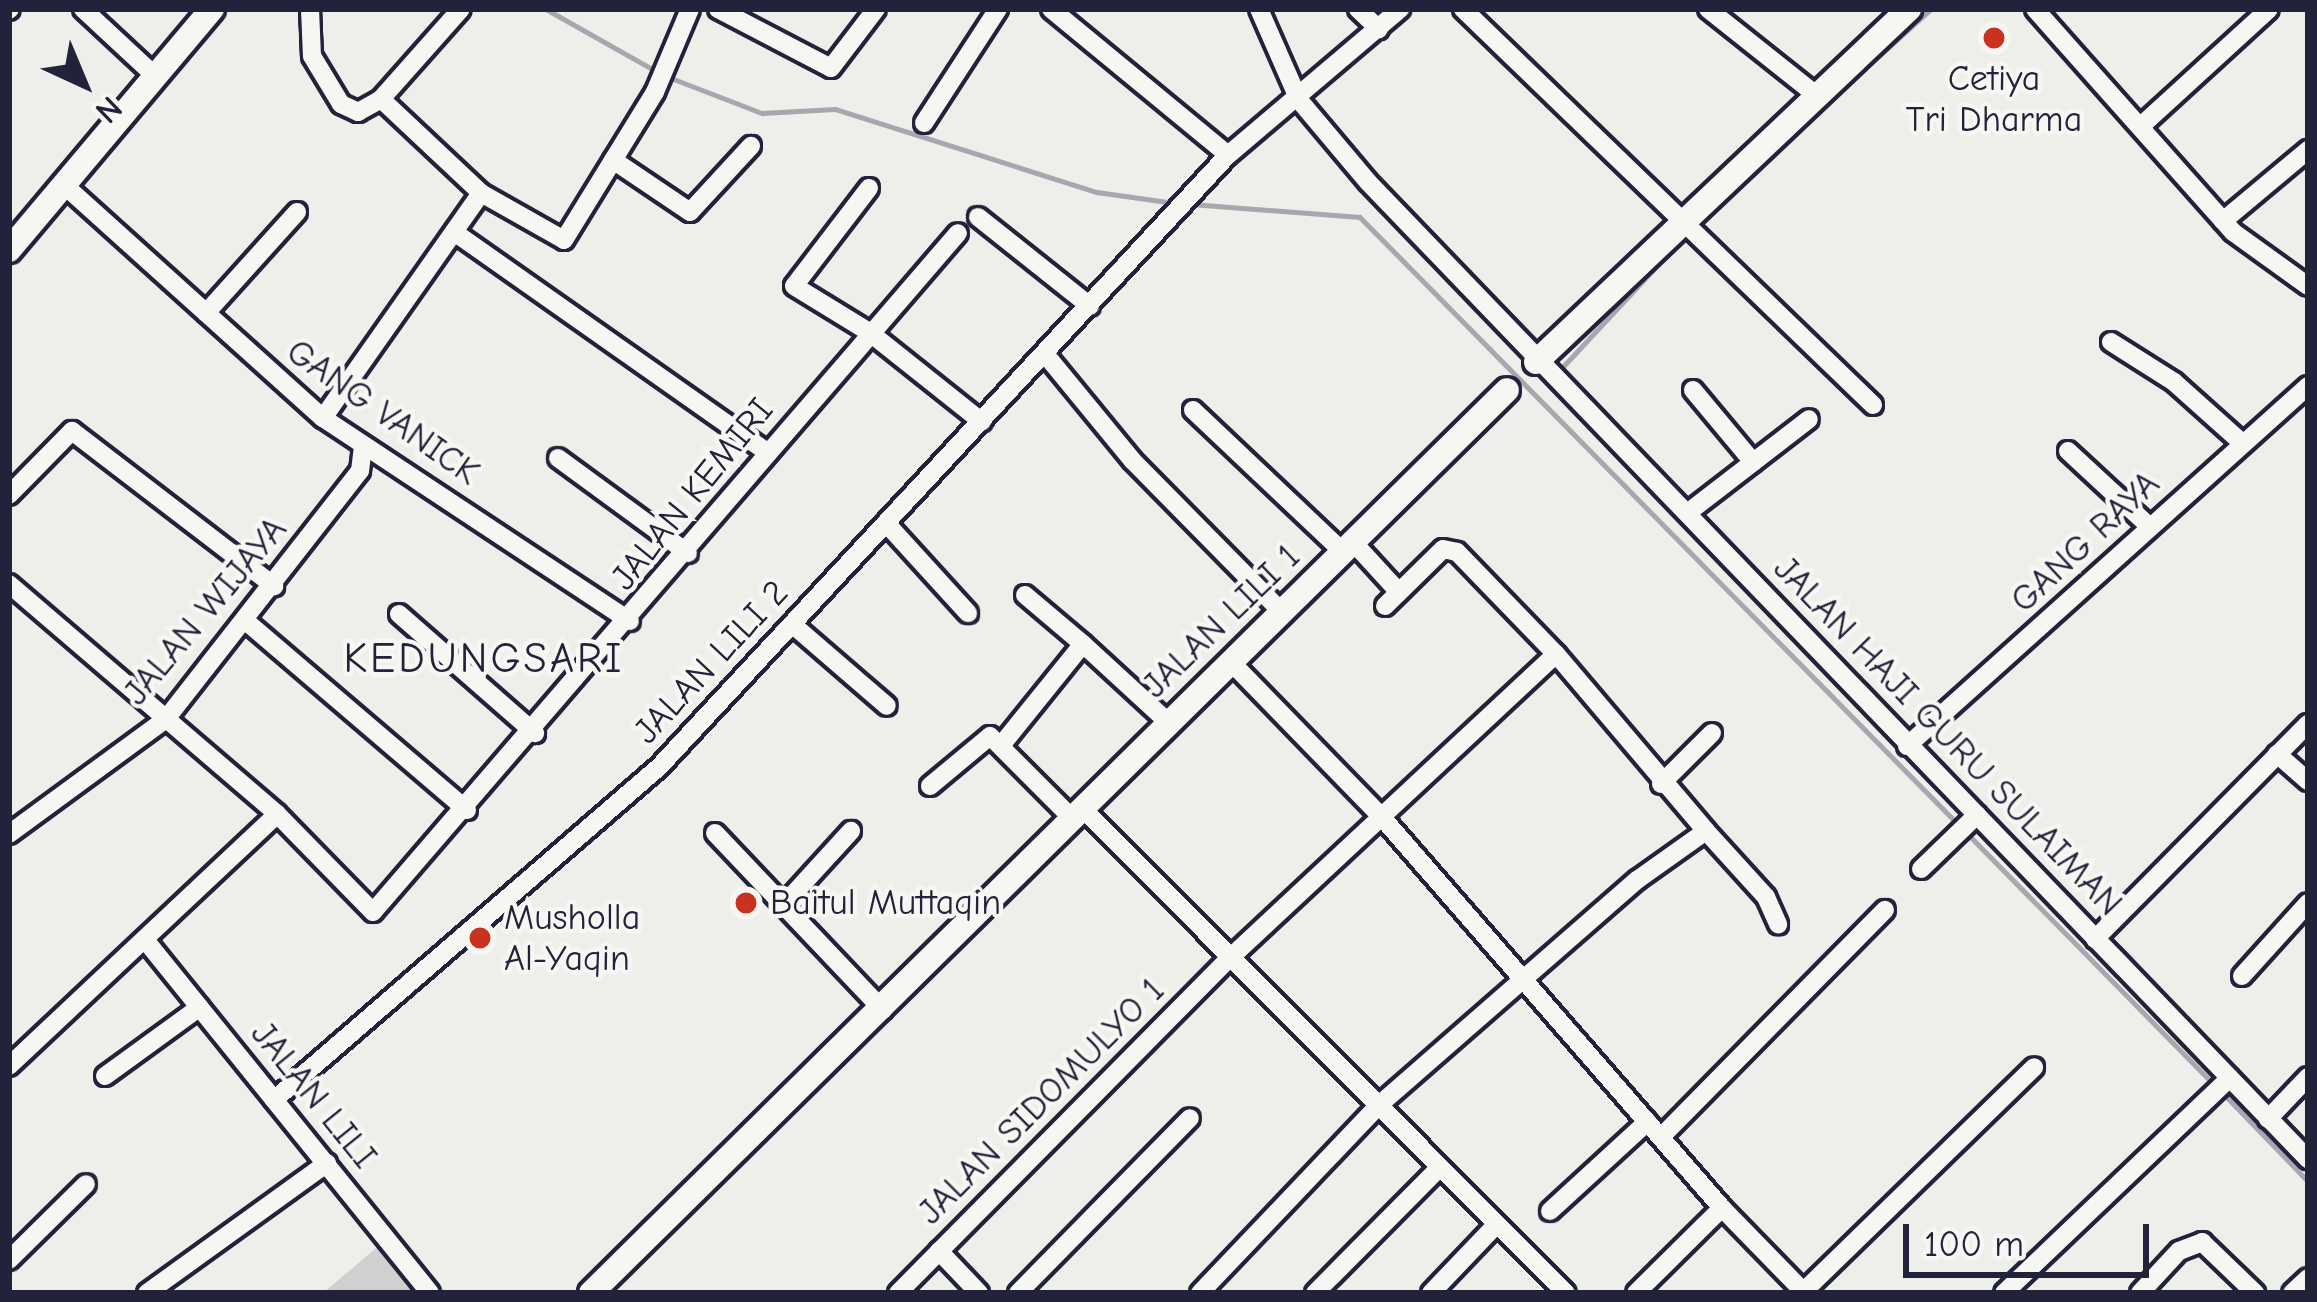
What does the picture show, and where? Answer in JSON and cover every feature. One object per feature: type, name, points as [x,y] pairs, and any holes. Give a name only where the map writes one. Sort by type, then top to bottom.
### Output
[{"type":"street","points":[[83,9],[154,75]]},
{"type":"street","points":[[9,250],[212,9]]},
{"type":"street","points":[[310,9],[312,56],[341,104],[358,112],[381,99],[461,9]]},
{"type":"street","points":[[381,99],[482,193],[564,241],[655,92],[690,9]]},
{"type":"street","points":[[718,9],[831,68],[876,9]]},
{"type":"street","points":[[924,123],[998,9]]},
{"type":"street","points":[[1051,9],[1228,155],[1400,9]]},
{"type":"street","points":[[1259,9],[1298,100]]},
{"type":"street","points":[[1358,9],[1379,29]]},
{"type":"street","points":[[1463,9],[1687,233],[1873,405]]},
{"type":"street","points":[[1708,9],[1815,94]]},
{"type":"street","name":"JALAN LILI 1","points":[[591,1293],[1507,390],[1687,233],[1815,94],[1909,9]]},
{"type":"street","points":[[2036,9],[2223,220],[2308,286]]},
{"type":"street","points":[[2140,126],[2269,9]]},
{"type":"street","name":"JALAN HAJI GURU SULAIMAN","points":[[1298,100],[1907,746],[2308,1159]]},
{"type":"street","points":[[613,160],[690,212],[751,146]]},
{"type":"street","points":[[2223,220],[2308,151]]},
{"type":"street","name":"JALAN LILI 2","points":[[274,1100],[644,781],[1228,155]]},
{"type":"street","name":"GANG VANICK","points":[[63,184],[323,418],[630,621]]},
{"type":"street","points":[[869,188],[794,286],[869,332],[982,422]]},
{"type":"street","points":[[323,418],[482,193]]},
{"type":"street","points":[[206,313],[297,212]]},
{"type":"street","points":[[978,217],[1090,306]]},
{"type":"street","points":[[454,232],[768,453]]},
{"type":"street","name":"JALAN KEMIRI","points":[[9,584],[277,814],[369,912],[535,733],[869,332],[958,233]]},
{"type":"street","points":[[2111,342],[2174,382],[2242,442]]},
{"type":"street","points":[[1045,354],[1132,460],[1282,612]]},
{"type":"street","name":"GANG RAYA","points":[[1907,746],[2308,386]]},
{"type":"street","points":[[1693,390],[1753,462]]},
{"type":"street","points":[[1192,410],[1348,547],[1391,598],[1443,549],[1457,552],[1556,654],[1661,784],[1766,897],[1778,924]]},
{"type":"street","points":[[1690,511],[1809,419]]},
{"type":"street","points":[[9,495],[72,431],[274,586]]},
{"type":"street","name":"JALAN WIJAYA","points":[[12,827],[166,719],[248,623],[360,471],[363,448]]},
{"type":"street","points":[[2068,451],[2149,526]]},
{"type":"street","points":[[558,458],[688,553]]},
{"type":"street","points":[[886,523],[968,613]]},
{"type":"street","points":[[1025,595],[1169,723]]},
{"type":"street","points":[[399,614],[535,733]]},
{"type":"street","points":[[248,623],[467,810]]},
{"type":"street","points":[[792,624],[887,706]]},
{"type":"street","points":[[1004,743],[1083,644]]},
{"type":"street","name":"JALAN SIDOMULYO 1","points":[[898,1293],[1231,957],[1556,654]]},
{"type":"street","points":[[1232,662],[1380,815],[1521,983],[1722,1208],[1804,1292],[2034,1067]]},
{"type":"street","points":[[2095,939],[2308,724]]},
{"type":"street","points":[[1661,784],[1712,733]]},
{"type":"street","points":[[930,786],[981,738],[1004,743],[1231,957],[1566,1293]]},
{"type":"street","points":[[2277,754],[2308,781]]},
{"type":"street","points":[[9,1066],[277,814]]},
{"type":"street","points":[[1921,869],[1977,815]]},
{"type":"street","points":[[787,901],[851,831]]},
{"type":"street","points":[[1200,1293],[1378,1106],[1706,831]]},
{"type":"street","points":[[715,833],[787,901],[883,1010]]},
{"type":"street","points":[[1661,1137],[1886,910]]},
{"type":"street","points":[[2242,976],[2305,911]]},
{"type":"street","name":"JALAN LILI","points":[[146,941],[430,1293]]},
{"type":"street","points":[[105,1076],[200,1007]]},
{"type":"street","points":[[2268,1119],[2308,1077]]},
{"type":"street","points":[[2005,1293],[2230,1078]]},
{"type":"street","points":[[1018,1293],[1190,1118]]},
{"type":"street","points":[[1550,1211],[1647,1122]]},
{"type":"street","points":[[147,1293],[327,1163]]},
{"type":"street","points":[[1315,1293],[1440,1167]]},
{"type":"street","points":[[9,1260],[86,1184]]},
{"type":"street","points":[[1636,1293],[1722,1208]]},
{"type":"street","points":[[1431,1293],[1496,1225]]},
{"type":"street","points":[[2140,1293],[2179,1251],[2207,1244],[2255,1293]]},
{"type":"street","points":[[939,1251],[979,1293]]},
{"type":"street","points":[[2292,1293],[2308,1278]]},
{"type":"shaded area","points":[[395,1232],[447,1293],[323,1293]]},
{"type":"waterway","points":[[546,9],[656,71]]},
{"type":"waterway","points":[[1815,114],[1931,9]]},
{"type":"waterway","points":[[666,76],[762,113],[835,109],[1097,192],[1174,203]]},
{"type":"waterway","points":[[1191,204],[1360,217],[1957,823]]},
{"type":"waterway","points":[[1557,373],[1668,254]]},
{"type":"waterway","points":[[1965,831],[2214,1084]]},
{"type":"waterway","points":[[2222,1092],[2308,1181]]},
{"type":"place","name":"Cetiya Tri Dharma","points":[[1994,38]]},
{"type":"place","name":"Baitul Muttaqin","points":[[746,903]]},
{"type":"place","name":"Musholla Al-Yaqin","points":[[480,938]]},
{"type":"district","name":"KEDUNGSARI","points":[[484,659]]}]
